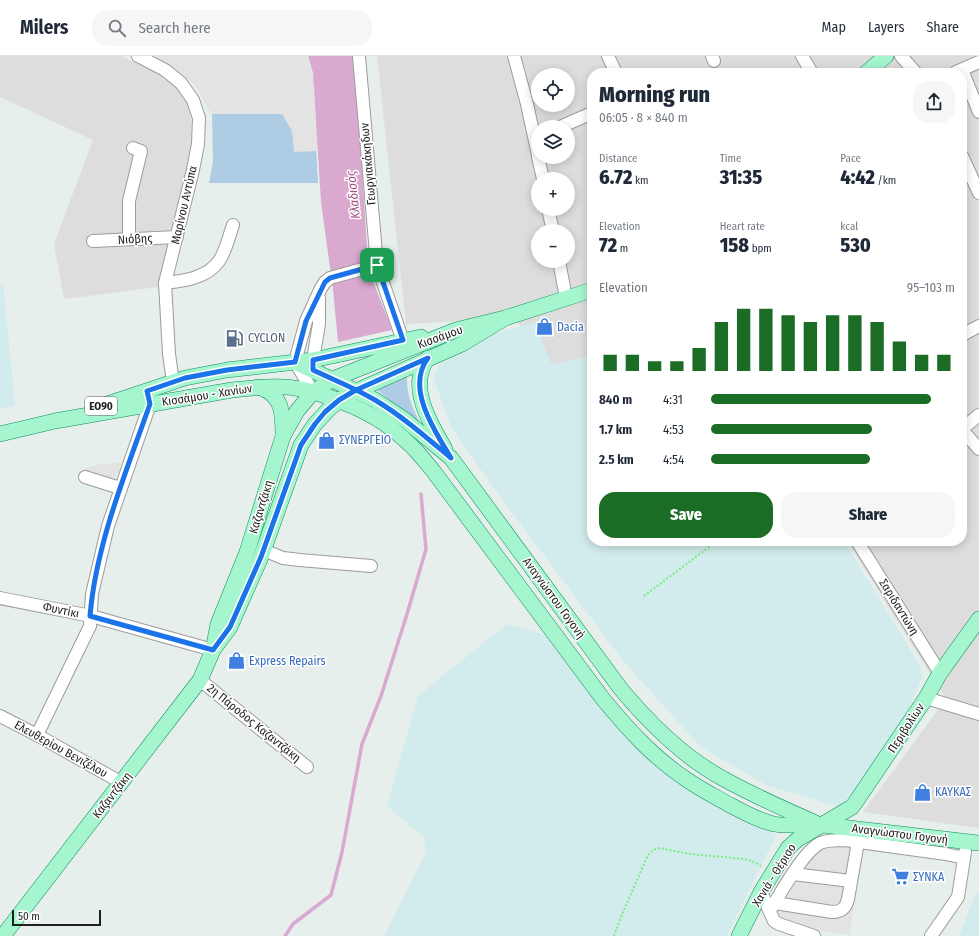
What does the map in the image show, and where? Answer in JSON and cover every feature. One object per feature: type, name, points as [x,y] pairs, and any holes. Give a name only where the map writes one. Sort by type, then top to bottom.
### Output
[{"type":"main road","points":[[872,68],[886,56]]},
{"type":"main road","name":"Κισσάμου","points":[[313,392],[333,379],[456,330],[505,318],[587,292]]},
{"type":"main road","name":"Κισσάμου","points":[[339,400],[356,390],[462,344],[505,318]]},
{"type":"main road","name":"ΕΟ90","points":[[295,362],[313,365],[403,340],[456,330]]},
{"type":"main road","points":[[428,358],[420,374],[423,404],[438,436],[451,458]]},
{"type":"main road","name":"Κισσάμου - Χανίων","points":[[148,398],[173,382],[185,378],[227,370],[295,362]]},
{"type":"main road","name":"Αναγνώστου Γογονή","points":[[313,365],[333,379],[375,400],[405,420],[451,458],[616,681],[640,712],[665,736],[691,758],[722,778],[820,825]]},
{"type":"main road","points":[[258,387],[272,392],[279,404],[282,416],[283,436]]},
{"type":"main road","name":"Κισσάμου - Χανίων","points":[[0,434],[148,398],[258,387],[285,387],[313,392]]},
{"type":"main road","name":"ΕΟ90","points":[[313,392],[339,400]]},
{"type":"main road","name":"Καζαντζάκη","points":[[3,936],[200,680],[213,650],[218,624],[247,552],[283,436],[297,411],[313,392]]},
{"type":"main road","name":"Αναγνώστου Γογονή","points":[[339,400],[367,412],[406,440],[434,472],[603,699],[626,727],[682,777],[711,795],[759,819],[773,824],[787,826],[820,825],[973,843]]},
{"type":"main road","name":"Καζαντζάκη","points":[[213,650],[230,627],[263,550],[301,445],[325,412],[339,400]]},
{"type":"main road","name":"Περιβολίων","points":[[820,825],[852,807],[926,698],[940,674],[979,619]]},
{"type":"main road","name":"Χανιά - Θέρισο","points":[[739,936],[761,892],[793,843],[820,825]]},
{"type":"street","name":"Μαρίνου Αντύπα","points":[[138,56],[173,76],[190,94],[198,111],[198,144],[194,170],[165,283],[169,354],[173,382]]},
{"type":"street","name":"Γεωργιακάκηδων","points":[[359,56],[373,266],[403,340]]},
{"type":"street","points":[[514,56],[531,120]]},
{"type":"street","points":[[608,56],[614,68]]},
{"type":"street","points":[[802,56],[809,68]]},
{"type":"street","points":[[901,56],[912,68]]},
{"type":"street","points":[[965,68],[979,62]]},
{"type":"street","points":[[967,89],[979,112]]},
{"type":"street","points":[[575,120],[587,115]]},
{"type":"street","points":[[128,239],[128,201],[141,151],[133,148]]},
{"type":"street","points":[[967,167],[979,193]]},
{"type":"street","points":[[165,283],[189,280],[200,276],[212,268],[220,260],[233,225]]},
{"type":"street","name":"Νιόβης","points":[[93,241],[177,237]]},
{"type":"street","points":[[313,392],[295,362],[306,321],[325,282],[330,278],[373,266]]},
{"type":"street","points":[[560,268],[566,298]]},
{"type":"street","points":[[313,392],[313,365],[319,324],[319,295]]},
{"type":"street","points":[[967,332],[979,326]]},
{"type":"street","points":[[37,735],[90,626],[92,594],[108,526],[148,398]]},
{"type":"street","points":[[967,426],[979,415]]},
{"type":"street","points":[[967,436],[979,449]]},
{"type":"street","points":[[85,477],[120,488]]},
{"type":"street","name":"Σαριδαντώνη","points":[[860,546],[940,674]]},
{"type":"street","points":[[263,550],[282,558],[371,566]]},
{"type":"street","name":"Φυντίκι","points":[[0,598],[90,616],[213,650]]},
{"type":"street","name":"2η Πάροδος Καζαντζάκη","points":[[200,680],[307,767]]},
{"type":"street","points":[[926,698],[979,714]]},
{"type":"street","name":"Ελευθερίου Βενιζέλου","points":[[2,721],[37,735],[122,783]]},
{"type":"street","points":[[772,906],[793,874],[811,851],[820,844],[832,841],[845,840],[946,854],[964,858]]},
{"type":"street","points":[[772,906],[836,912],[844,908],[847,904],[858,842]]},
{"type":"street","points":[[931,936],[958,898],[964,858],[973,843]]},
{"type":"street","points":[[793,874],[851,881]]},
{"type":"street","points":[[761,892],[772,906],[774,920],[779,924],[814,936]]},
{"type":"path","points":[[644,596],[710,546]]},
{"type":"path","points":[[614,936],[648,855],[653,850],[659,848],[690,854],[744,859],[752,861],[773,872]]},
{"type":"shaded area","points":[[0,56],[121,56],[162,76],[174,84],[181,92],[187,103],[191,116],[192,144],[158,287],[64,299],[54,244],[93,140],[0,97]]},
{"type":"shaded area","points":[[153,56],[306,56],[312,74],[318,151],[294,152],[292,131],[282,114],[212,114],[195,84]]},
{"type":"shaded area","points":[[155,56],[306,56],[312,74],[318,183],[209,183],[213,161],[212,114],[195,84]]},
{"type":"shaded area","points":[[377,56],[979,56],[979,828],[863,812],[946,699],[850,546],[967,546],[967,68],[587,68],[587,356],[552,365],[514,318],[406,324]]},
{"type":"shaded area","points":[[0,284],[3,284],[15,405],[0,409]]},
{"type":"shaded area","points":[[534,322],[552,365],[587,356],[587,546],[847,546],[919,664],[923,676],[903,721],[867,777],[840,807],[766,785],[701,747],[624,662],[490,483],[451,426],[433,378],[444,356],[490,335]]},
{"type":"shaded area","points":[[407,374],[408,393],[411,404],[419,421],[418,423],[376,389]]},
{"type":"shaded area","points":[[122,463],[114,481],[90,480],[85,468],[102,464]]},
{"type":"shaded area","points":[[507,624],[550,636],[633,744],[692,793],[776,835],[727,936],[384,936],[426,852],[424,838],[387,805],[418,696]]},
{"type":"shaded area","points":[[823,839],[938,850],[936,859],[860,850],[850,935],[770,924],[780,880],[800,852]]},
{"type":"shaded area","points":[[976,892],[979,892],[979,936],[959,936]]},
{"type":"water","name":"Κλαδισός","points":[[308,56],[355,56],[368,263],[373,281],[392,330],[338,342],[333,289],[321,202],[313,73]]},
{"type":"waterway","points":[[285,936],[293,924],[331,895],[342,852],[362,744],[381,696],[426,549],[421,494]]},
{"type":"place","name":"Dacia","points":[[544,327]]},
{"type":"place","name":"CYCLON","points":[[235,338]]},
{"type":"place","name":"ΣΥΝΕΡΓΕΙΟ","points":[[326,440]]},
{"type":"place","name":"Express Repairs","points":[[236,661]]},
{"type":"place","name":"ΚΑΥΚΑΣ","points":[[922,792]]},
{"type":"place","name":"ΣΥΝΚΑ","points":[[900,877]]},
{"type":"route","points":[[377,265],[330,278],[325,282],[306,321],[295,362],[227,370],[185,378],[147,391],[150,404],[108,526],[92,594],[90,616],[213,650],[230,627],[261,557],[301,445],[310,430],[325,412],[347,395],[356,390],[428,358],[420,374],[423,404],[438,436],[451,458],[405,420],[375,400],[356,390],[313,370],[313,360],[403,340],[377,265]]}]
